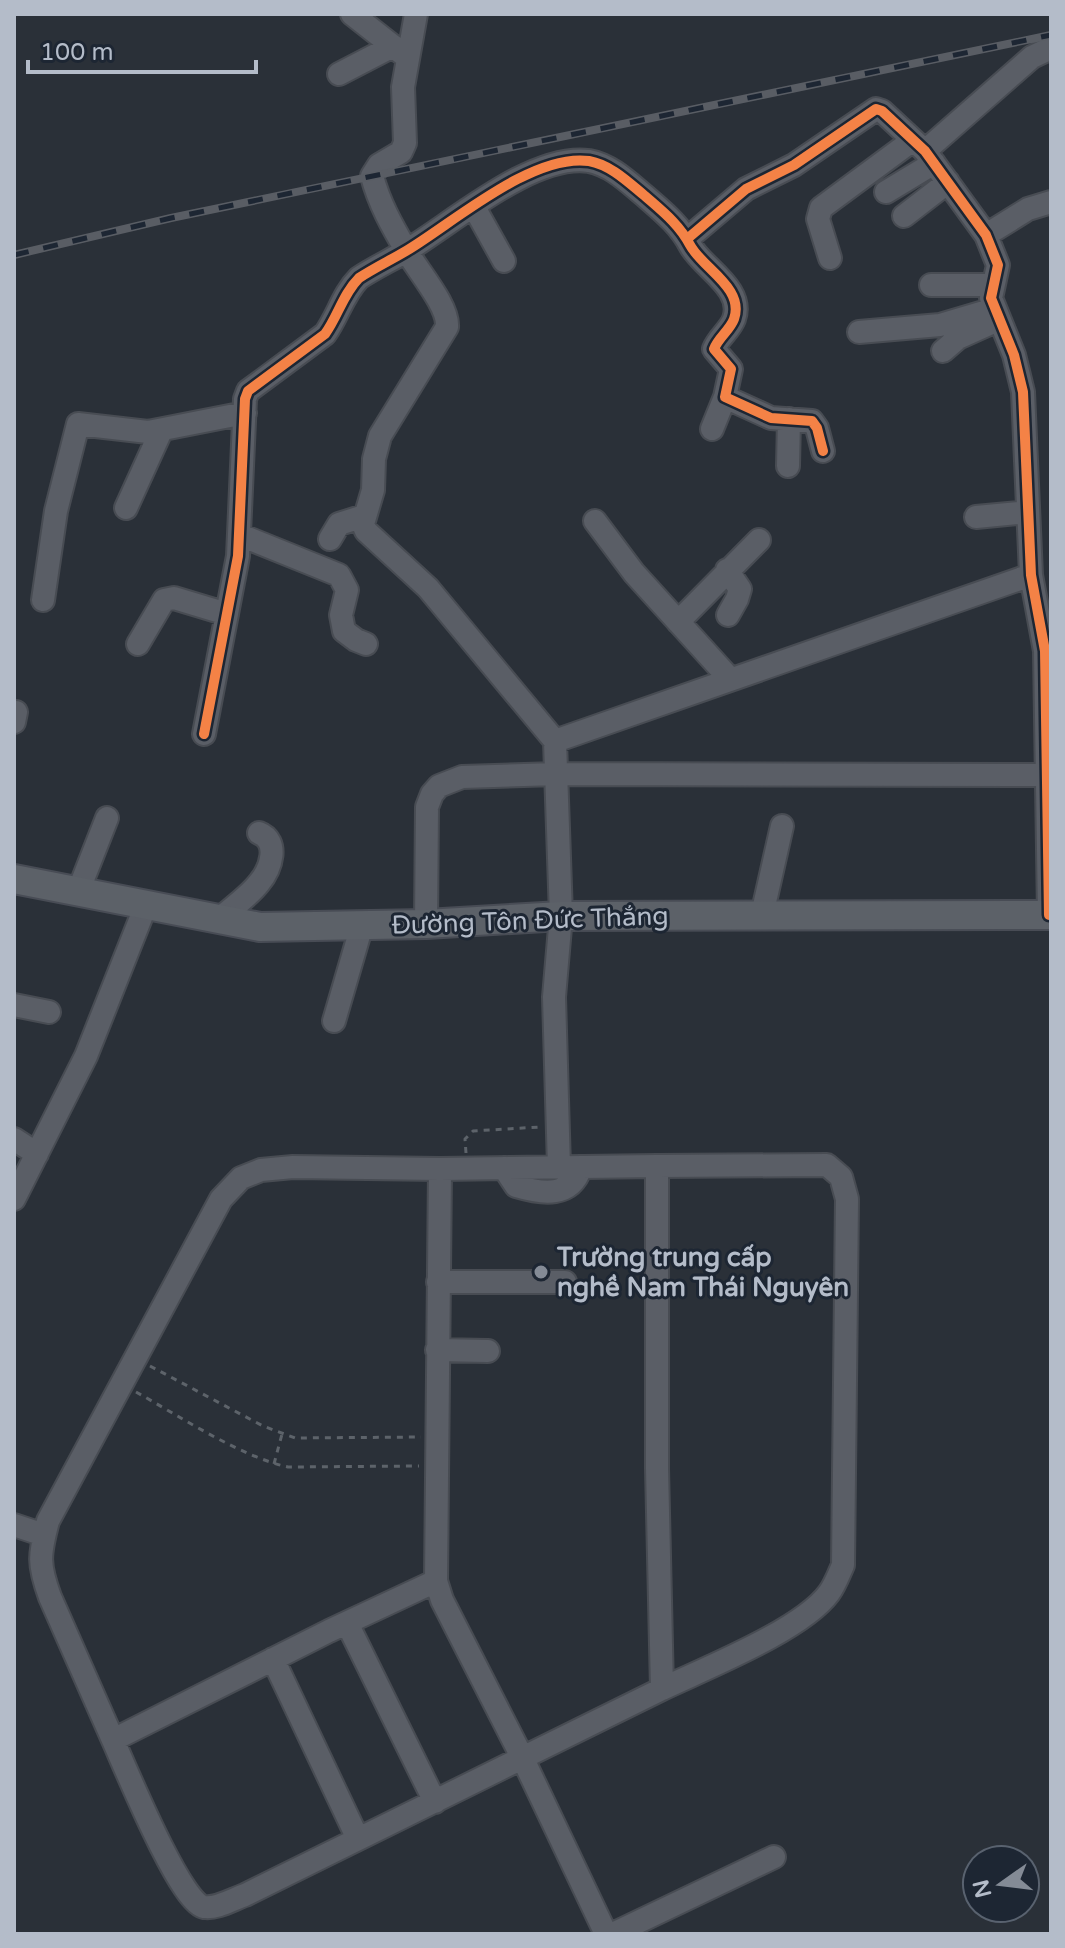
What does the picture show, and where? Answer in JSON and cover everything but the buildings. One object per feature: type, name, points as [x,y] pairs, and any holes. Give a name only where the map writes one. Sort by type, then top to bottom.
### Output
[{"type":"main road","name":"Đường Tôn Đức Thắng","points":[[14,879],[260,927],[426,924],[561,916],[1050,915]]},
{"type":"street","points":[[352,14],[400,52]]},
{"type":"street","points":[[416,14],[400,52],[405,143],[401,152],[379,165],[372,176],[380,203],[406,251],[445,311],[447,327],[380,436],[374,459],[373,490],[363,524],[366,531],[428,588],[555,741],[561,916],[554,997],[559,1128],[570,1167]]},
{"type":"street","points":[[886,192],[924,151],[1032,57],[1051,48]]},
{"type":"street","points":[[339,74],[400,52]]},
{"type":"street","points":[[687,239],[746,189],[794,165],[870,111],[882,111],[924,151],[986,235],[998,265],[991,298],[1014,355],[1023,392],[1031,575],[1045,651],[1050,915]]},
{"type":"street","points":[[830,258],[818,219],[821,208],[924,151]]},
{"type":"street","points":[[204,734],[240,535],[245,399],[253,385],[325,334],[333,324],[348,289],[359,278],[531,172],[588,161],[619,174],[674,221],[693,251],[727,287],[734,298],[736,311],[733,322],[714,349],[731,369],[725,397],[712,429]]},
{"type":"street","points":[[904,216],[948,182]]},
{"type":"street","points":[[986,235],[1028,209],[1051,202]]},
{"type":"street","points":[[474,207],[504,261]]},
{"type":"street","points":[[931,285],[993,285]]},
{"type":"street","points":[[859,332],[940,325],[996,315]]},
{"type":"street","points":[[943,351],[996,315]]},
{"type":"street","points":[[725,397],[771,418],[812,421],[823,451]]},
{"type":"street","points":[[43,600],[56,511],[78,424],[148,432],[245,413]]},
{"type":"street","points":[[788,466],[789,419]]},
{"type":"street","points":[[126,508],[161,431]]},
{"type":"street","points":[[976,517],[1028,512]]},
{"type":"street","points":[[330,539],[339,524],[364,516]]},
{"type":"street","points":[[595,521],[634,573],[730,679]]},
{"type":"street","points":[[240,535],[339,575],[347,590],[341,615],[344,631],[366,644]]},
{"type":"street","points":[[678,622],[759,540]]},
{"type":"street","points":[[727,570],[740,589],[728,615]]},
{"type":"street","points":[[555,741],[1031,575]]},
{"type":"street","points":[[138,644],[164,600],[174,598],[227,614]]},
{"type":"street","points":[[426,924],[427,807],[439,786],[462,777],[556,774],[1047,775]]},
{"type":"street","points":[[78,892],[107,818]]},
{"type":"street","points":[[762,915],[782,826]]},
{"type":"street","points":[[219,919],[260,883],[271,859],[272,848],[270,840],[259,833]]},
{"type":"street","points":[[14,1199],[86,1056],[146,905]]},
{"type":"street","points":[[334,1021],[362,925]]},
{"type":"street","points":[[14,1005],[49,1012]]},
{"type":"street","points":[[14,1139],[37,1154]]},
{"type":"street","points":[[827,1165],[841,1177],[847,1199],[845,1520],[843,1565],[830,1592],[809,1614],[754,1645],[245,1895],[202,1907],[191,1900],[174,1872],[42,1574],[40,1553],[48,1521],[221,1199],[241,1178],[261,1170],[293,1167],[570,1167],[827,1165]]},
{"type":"street","points":[[657,1166],[657,1484],[662,1689]]},
{"type":"street","points":[[440,1169],[436,1581],[442,1600],[523,1759],[606,1934]]},
{"type":"street","points":[[438,1282],[565,1282]]},
{"type":"street","points":[[437,1350],[488,1351]]},
{"type":"street","points":[[14,1525],[44,1535]]},
{"type":"street","points":[[113,1740],[436,1581]]},
{"type":"street","points":[[347,1623],[435,1802]]},
{"type":"street","points":[[273,1659],[358,1839]]},
{"type":"street","points":[[613,1934],[774,1857]]},
{"type":"path","points":[[466,1168],[465,1139],[473,1131],[507,1127],[559,1128]]},
{"type":"path","points":[[137,1358],[295,1438],[437,1438]]},
{"type":"path","points":[[122,1385],[274,1464],[288,1467],[437,1465]]},
{"type":"path","points":[[274,1464],[282,1434]]},
{"type":"railway","points":[[14,255],[171,218],[1051,35]]},
{"type":"cycle path","points":[[687,239],[746,189],[794,165],[876,109],[925,151],[986,235],[998,265],[991,298],[1014,355],[1023,392],[1031,575],[1045,651],[1049,915]]},
{"type":"cycle path","points":[[204,734],[238,556],[245,399],[248,391],[325,334],[359,278],[518,179],[567,161],[589,161],[619,175],[658,207],[721,279],[733,298],[736,308],[734,319],[714,349],[731,369],[725,397],[771,418],[812,421],[823,451]]},
{"type":"place","name":"Trường trung cấp nghề Nam Thái Nguyên","points":[[541,1272]]}]
